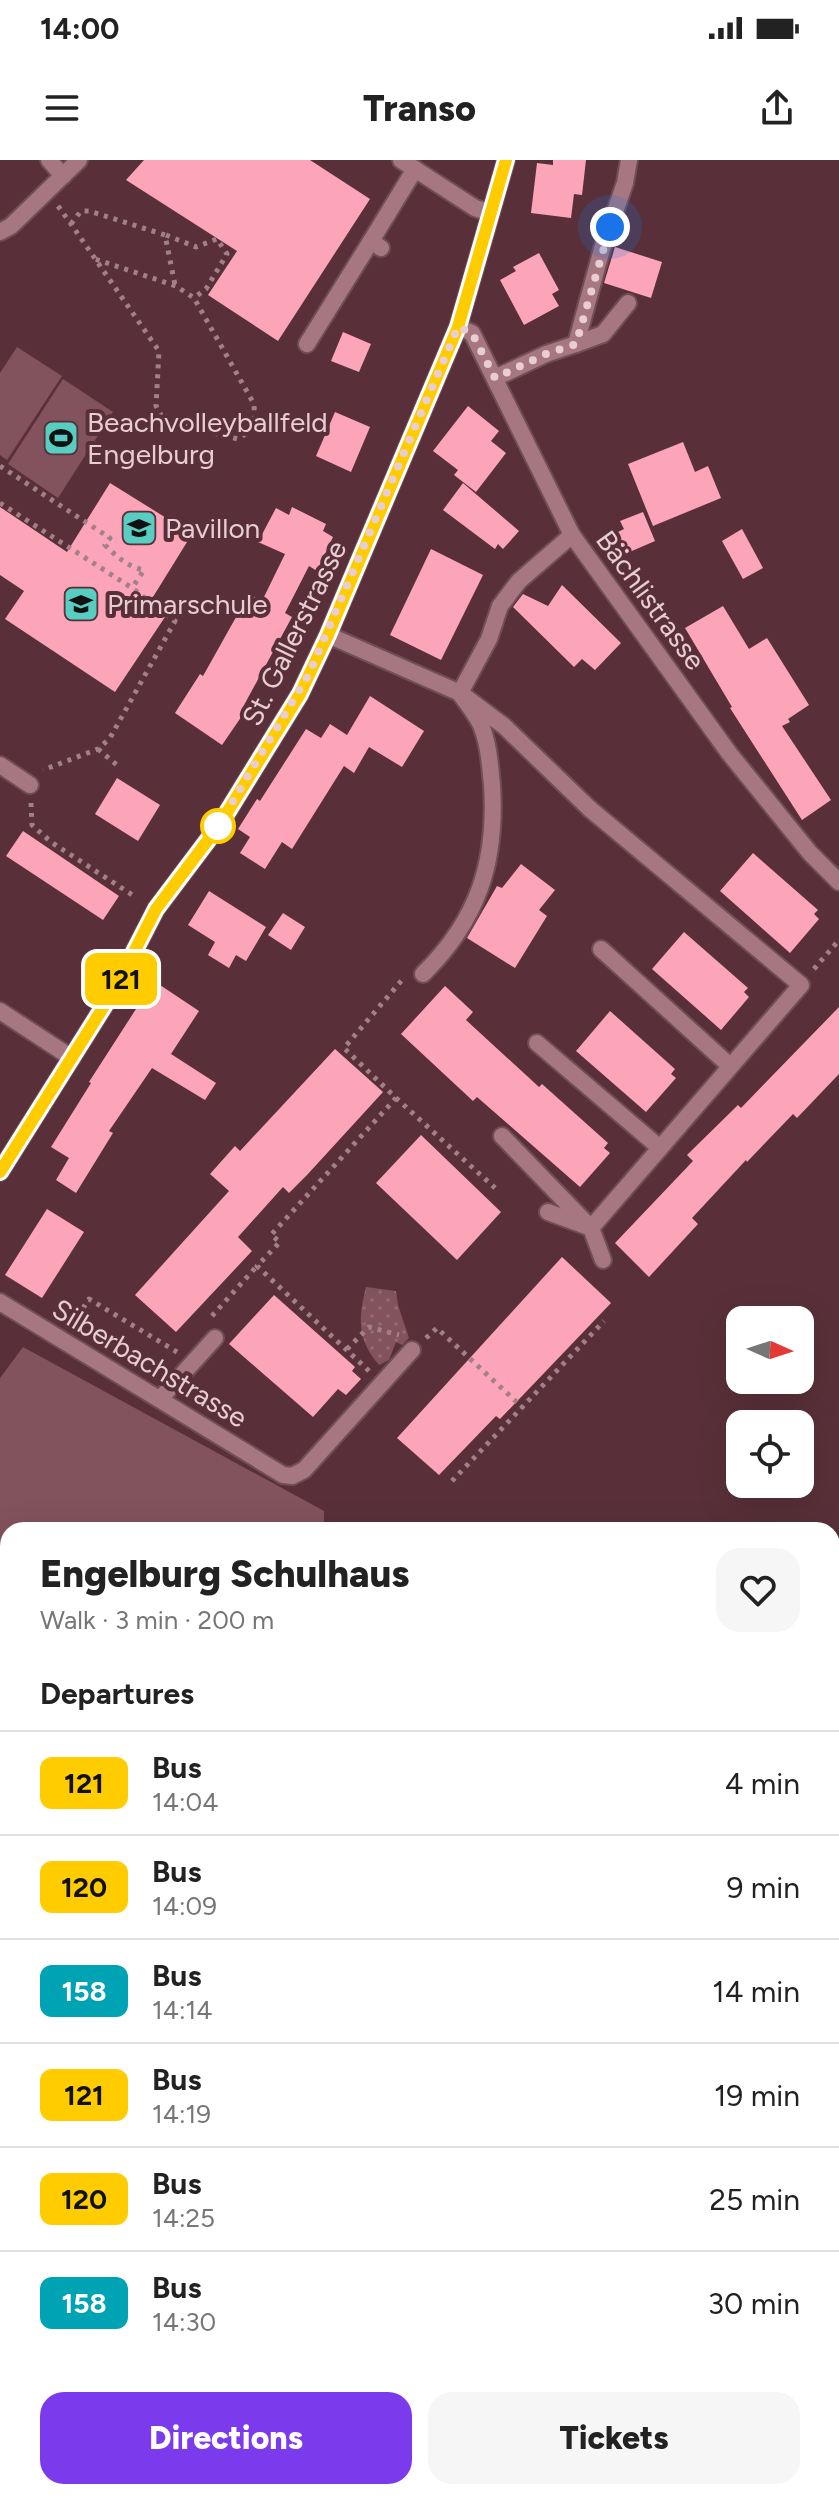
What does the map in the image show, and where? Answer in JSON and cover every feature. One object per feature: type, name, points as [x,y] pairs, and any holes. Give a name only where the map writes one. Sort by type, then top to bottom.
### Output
[{"type":"street","points":[[49,160],[63,176]]},
{"type":"street","points":[[0,232],[11,226],[79,160]]},
{"type":"street","name":"St. Gallerstrasse","points":[[0,1172],[116,987],[156,909],[220,824],[300,694],[458,327],[506,160]]},
{"type":"street","points":[[576,344],[602,249],[625,183],[629,160]]},
{"type":"street","points":[[307,344],[376,244],[408,164],[475,208],[491,213]]},
{"type":"street","points":[[495,378],[546,354],[603,334],[628,303]]},
{"type":"street","name":"Bächlistrasse","points":[[458,327],[472,333],[572,535],[729,753],[810,853],[839,882]]},
{"type":"street","points":[[460,693],[489,639],[500,606],[519,581],[572,535]]},
{"type":"street","points":[[328,635],[460,693],[504,726],[590,809],[801,985],[591,1228]]},
{"type":"street","points":[[423,974],[448,949],[474,906],[491,843],[493,802],[489,750],[480,723],[460,693]]},
{"type":"street","points":[[0,765],[30,785]]},
{"type":"street","points":[[601,949],[730,1066]]},
{"type":"street","points":[[0,1011],[72,1058]]},
{"type":"street","points":[[537,1043],[660,1148]]},
{"type":"street","points":[[502,1136],[591,1228],[603,1260]]},
{"type":"street","points":[[548,1212],[591,1228]]},
{"type":"street","name":"Silberbachstrasse","points":[[0,1302],[283,1475],[292,1476],[304,1470],[382,1383]]},
{"type":"street","points":[[160,1399],[215,1338]]},
{"type":"street","points":[[382,1383],[412,1350]]},
{"type":"path","points":[[55,202],[159,351],[156,406],[164,421],[238,439],[247,434],[253,423],[254,404],[194,298],[176,286],[95,259]]},
{"type":"path","points":[[71,224],[81,211],[89,211],[196,247],[217,239],[227,254],[206,289],[194,298]]},
{"type":"path","points":[[165,235],[176,286]]},
{"type":"path","points":[[0,466],[110,538],[105,545],[114,554],[133,568],[144,570],[132,588]]},
{"type":"path","points":[[0,503],[132,588],[175,621],[110,738],[98,749],[45,768],[30,785],[32,825],[51,842],[134,896]]},
{"type":"path","points":[[98,749],[118,766]]},
{"type":"path","points":[[801,985],[839,940]]},
{"type":"path","points":[[423,974],[408,974],[344,1048],[495,1188]]},
{"type":"path","points":[[206,1323],[280,1242],[271,1235],[396,1098]]},
{"type":"path","points":[[257,1266],[382,1383]]},
{"type":"path","points":[[61,1342],[89,1299],[177,1352],[187,1342]]},
{"type":"path","points":[[452,1481],[604,1321]]},
{"type":"path","points":[[347,1349],[369,1327],[399,1334],[412,1350],[437,1328],[522,1407]]},
{"type":"shaded area","points":[[17,347],[62,376],[7,460],[0,455],[0,373]]},
{"type":"shaded area","name":"Beachvolleyballfeld Engelburg","points":[[63,379],[113,412],[58,498],[8,464]]},
{"type":"shaded area","points":[[366,1287],[396,1291],[409,1338],[402,1345],[396,1342],[389,1360],[379,1365],[367,1346],[361,1328]]},
{"type":"shaded area","points":[[23,1347],[324,1511],[324,1522],[0,1522],[0,1378]]},
{"type":"building","points":[[144,160],[310,160],[370,199],[278,341],[208,295],[237,251],[126,180]]},
{"type":"building","points":[[553,160],[586,160],[582,195],[574,194],[571,218],[531,213],[537,163],[553,165]]},
{"type":"building","points":[[615,247],[662,262],[651,298],[604,283]]},
{"type":"building","points":[[539,253],[559,290],[552,294],[559,306],[524,325],[500,280],[516,271],[513,267]]},
{"type":"building","points":[[343,332],[371,344],[359,372],[331,361]]},
{"type":"building","points":[[468,406],[499,431],[491,441],[506,453],[476,492],[454,475],[458,470],[433,451]]},
{"type":"building","points":[[335,412],[370,427],[351,472],[316,456]]},
{"type":"building","points":[[683,442],[695,472],[708,466],[721,498],[653,526],[628,464]]},
{"type":"building","name":"Primarschule","points":[[110,483],[192,534],[148,605],[165,617],[115,692],[5,619],[24,591],[0,575],[0,507],[67,552]]},
{"type":"building","points":[[463,483],[519,531],[503,549],[498,544],[495,549],[443,510]]},
{"type":"building","points":[[292,507],[326,524],[323,531],[333,537],[317,571],[309,566],[285,613],[292,617],[243,707],[246,710],[222,745],[175,713],[200,674],[203,676],[249,594],[262,601],[285,554],[258,542],[276,508],[289,515]]},
{"type":"building","points":[[643,512],[655,541],[625,554],[616,533],[624,529],[620,521]]},
{"type":"building","points":[[742,529],[763,568],[743,579],[722,541]]},
{"type":"building","points":[[431,549],[483,575],[441,660],[390,635]]},
{"type":"building","points":[[562,585],[621,643],[595,670],[582,659],[574,667],[513,607],[523,594],[548,606]]},
{"type":"building","points":[[723,606],[749,649],[767,638],[809,705],[782,726],[831,800],[802,820],[730,708],[685,628]]},
{"type":"building","points":[[370,696],[424,731],[402,767],[369,747],[354,773],[344,766],[292,849],[282,842],[265,869],[240,853],[250,837],[238,829],[257,799],[260,801],[306,729],[321,738],[330,724],[347,735]]},
{"type":"building","points":[[117,778],[160,805],[138,841],[95,814]]},
{"type":"building","points":[[23,831],[119,896],[103,920],[6,856]]},
{"type":"building","points":[[753,853],[818,910],[814,914],[819,919],[790,953],[720,891]]},
{"type":"building","points":[[521,864],[555,890],[539,910],[547,916],[515,968],[467,938],[497,886],[502,888]]},
{"type":"building","points":[[209,891],[266,927],[246,961],[236,955],[229,968],[208,955],[215,942],[188,925]]},
{"type":"building","points":[[283,913],[305,927],[291,950],[268,935]]},
{"type":"building","points":[[684,932],[748,988],[744,992],[749,997],[721,1030],[652,969]]},
{"type":"building","points":[[154,981],[199,1011],[171,1054],[216,1083],[205,1100],[152,1068],[109,1131],[113,1133],[76,1193],[56,1180],[69,1158],[51,1147]]},
{"type":"building","points":[[445,986],[473,1012],[466,1020],[539,1087],[542,1084],[608,1143],[604,1148],[610,1153],[580,1187],[477,1097],[473,1101],[401,1034]]},
{"type":"building","points":[[839,1007],[839,1074],[797,1118],[793,1114],[746,1160],[692,1218],[698,1224],[649,1277],[615,1243],[693,1161],[687,1155],[738,1105],[741,1108]]},
{"type":"building","points":[[610,1011],[675,1069],[671,1074],[676,1078],[646,1112],[576,1051]]},
{"type":"building","points":[[335,1049],[383,1092],[289,1193],[283,1187],[238,1237],[252,1251],[176,1332],[135,1295],[229,1191],[210,1174],[235,1146],[240,1151]]},
{"type":"building","points":[[421,1135],[501,1212],[457,1260],[376,1183]]},
{"type":"building","points":[[47,1209],[84,1232],[42,1298],[5,1275]]},
{"type":"building","points":[[562,1257],[611,1303],[500,1419],[496,1416],[439,1475],[397,1438]]},
{"type":"building","points":[[274,1295],[355,1367],[352,1371],[361,1379],[346,1395],[338,1389],[313,1417],[229,1344]]},
{"type":"bus line","name":"121","points":[[0,1172],[116,987],[156,909],[220,824],[300,694],[458,327],[506,160]]},
{"type":"place","name":"Beachvolleyballfeld Engelburg","points":[[61,438]]},
{"type":"place","name":"Pavillon","points":[[139,528]]},
{"type":"place","name":"Primarschule","points":[[81,604]]},
{"type":"route","points":[[218,826],[300,694],[458,327],[472,333],[495,378],[576,344],[610,227]]}]
